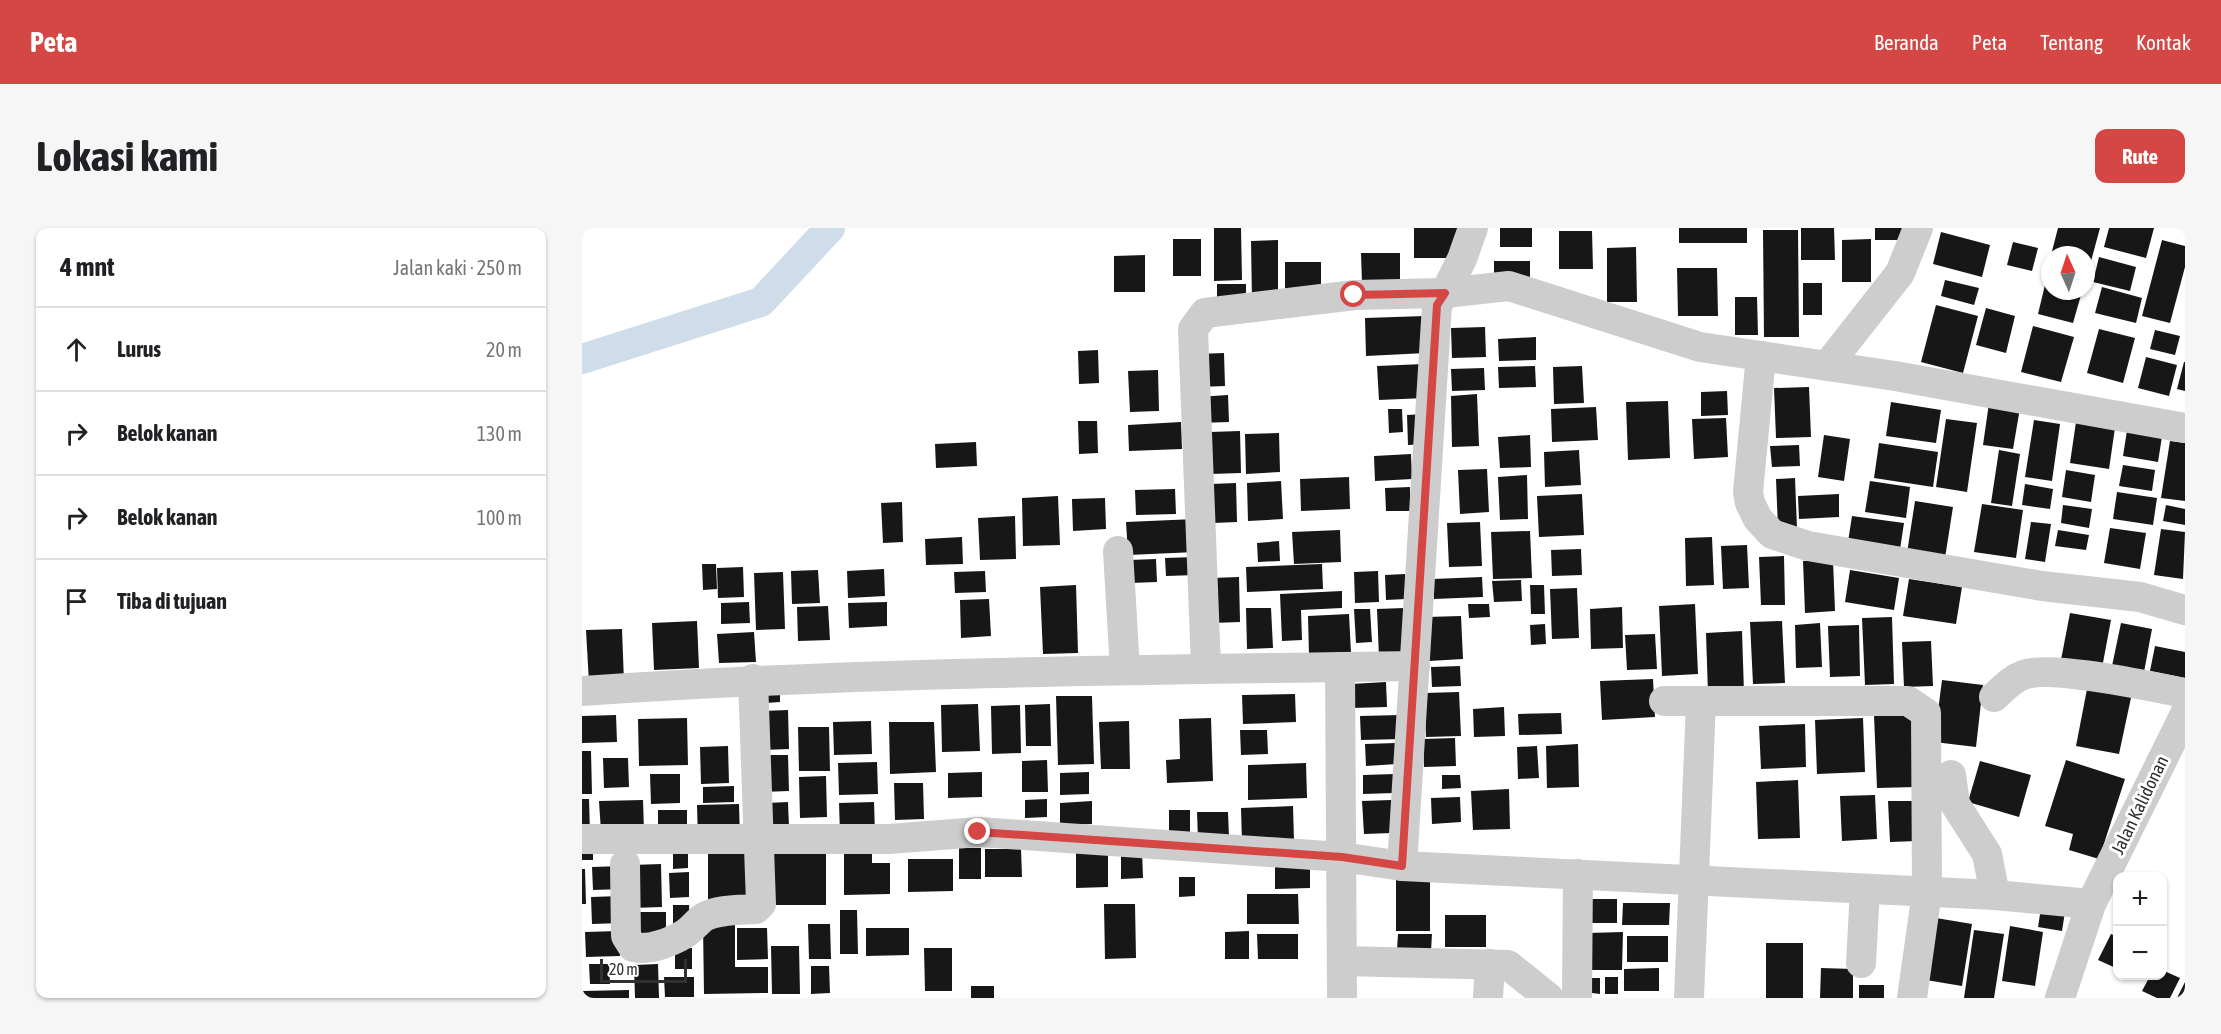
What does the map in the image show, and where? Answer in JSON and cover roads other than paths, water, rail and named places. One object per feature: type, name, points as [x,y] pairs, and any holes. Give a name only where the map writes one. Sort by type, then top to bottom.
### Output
[{"type":"street","points":[[1402,866],[1437,305],[1462,259],[1473,228]]},
{"type":"street","points":[[1827,366],[1900,273],[1918,228]]},
{"type":"street","points":[[1206,668],[1193,329],[1205,313],[1354,295],[1445,293],[1509,286],[1700,347],[1827,366],[2185,428]]},
{"type":"street","points":[[1761,356],[1748,492],[1758,519],[1772,534],[1808,546],[2042,586],[2140,597],[2185,610]]},
{"type":"street","points":[[1118,551],[1125,670]]},
{"type":"street","points":[[582,691],[753,679],[1206,668],[1415,666]]},
{"type":"street","points":[[1340,667],[1342,998]]},
{"type":"street","points":[[1994,697],[2010,682],[2024,674],[2035,672],[2082,675],[2185,693]]},
{"type":"street","points":[[625,864],[626,936],[633,947],[641,949],[675,939],[712,914],[756,909],[761,904],[753,679]]},
{"type":"street","points":[[1664,700],[1701,702],[1908,701],[1926,713],[1927,892],[1912,998]]},
{"type":"street","points":[[1672,998],[1701,702]]},
{"type":"street","name":"Jalan Kalidonan","points":[[2060,998],[2091,903],[2185,714]]},
{"type":"street","points":[[1951,775],[1955,804],[1986,854],[1995,895]]},
{"type":"street","points":[[582,838],[889,839],[978,832],[1342,857],[1402,866],[1995,895],[2091,903]]},
{"type":"street","points":[[1577,998],[1578,874]]},
{"type":"street","points":[[1685,880],[1689,998]]},
{"type":"street","points":[[1861,963],[1865,890]]},
{"type":"street","points":[[1342,960],[1508,965],[1549,998]]},
{"type":"street","points":[[1488,998],[1490,964]]},
{"type":"waterway","points":[[582,359],[761,302],[830,228]]}]
